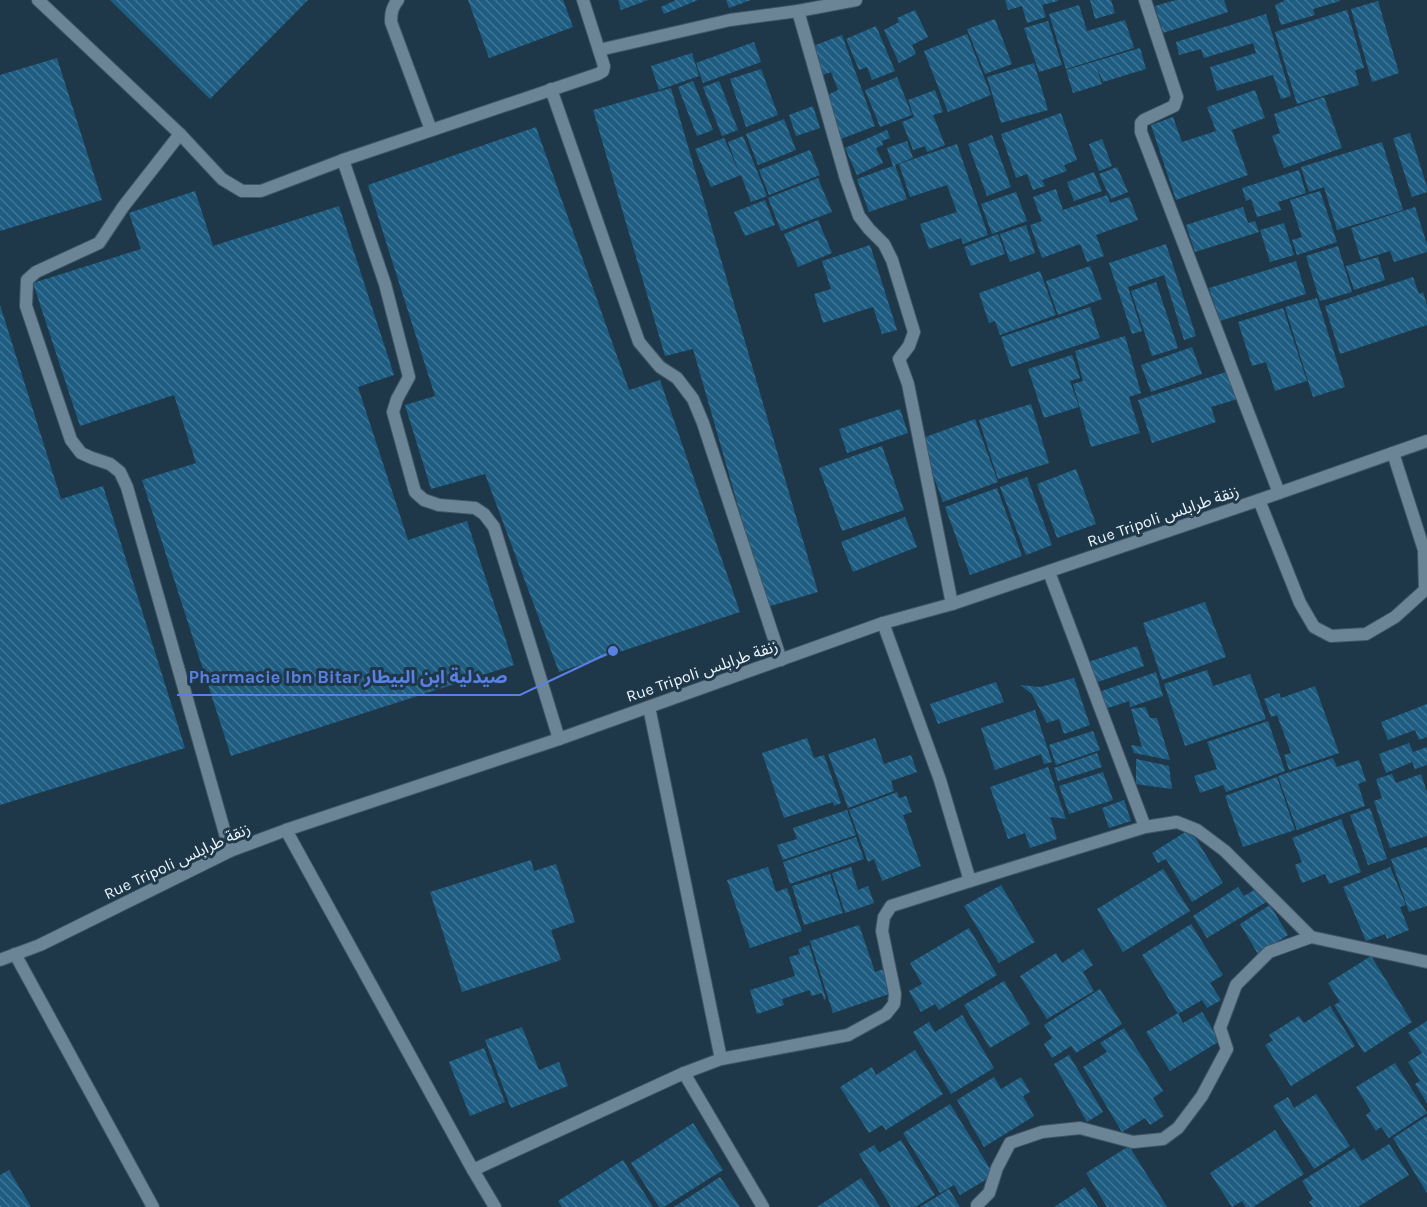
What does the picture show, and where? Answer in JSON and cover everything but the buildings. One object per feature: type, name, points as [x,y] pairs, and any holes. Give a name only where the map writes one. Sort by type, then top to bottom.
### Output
[{"type":"street","points":[[38,0],[180,134],[222,179],[242,191],[261,191],[344,160],[598,74],[603,71],[604,66],[583,0]]},
{"type":"street","points":[[398,0],[391,13],[391,22],[431,130]]},
{"type":"street","points":[[599,50],[730,20],[856,0]]},
{"type":"street","points":[[1144,0],[1177,97],[1174,106],[1144,120],[1141,123],[1141,132],[1279,493]]},
{"type":"street","points":[[798,11],[846,179],[859,216],[868,229],[884,244],[892,260],[914,332],[909,346],[899,359],[908,384],[952,604]]},
{"type":"street","points":[[551,89],[639,342],[660,367],[677,378],[693,399],[703,423],[781,660]]},
{"type":"street","points":[[180,134],[123,207],[99,243],[36,272],[27,280],[26,306],[70,440],[81,453],[110,464],[120,472],[127,487],[230,851]]},
{"type":"street","points":[[344,160],[385,284],[409,377],[393,411],[415,492],[424,500],[439,505],[475,508],[484,514],[494,527],[559,739]]},
{"type":"street","name":"Rue Tripoli زنقة طرابلس","points":[[0,960],[40,945],[230,851],[559,739],[882,623],[952,604],[1049,572],[1427,441]]},
{"type":"street","points":[[1259,500],[1300,603],[1314,627],[1331,636],[1366,634],[1395,617],[1425,590],[1424,550],[1393,453]]},
{"type":"street","points":[[1049,572],[1145,827]]},
{"type":"street","points":[[882,623],[940,780],[970,881]]},
{"type":"street","points":[[649,707],[721,1059]]},
{"type":"street","points":[[473,1170],[684,1073],[721,1059],[848,1035],[886,1014],[894,1004],[895,994],[882,931],[884,917],[891,906],[1145,827],[1177,822],[1197,830],[1224,851],[1311,937]]},
{"type":"street","points":[[286,831],[495,1207]]},
{"type":"street","points":[[977,1207],[976,1205],[989,1193],[997,1168],[1011,1143],[1042,1132],[1080,1128],[1133,1142],[1163,1139],[1178,1128],[1202,1096],[1227,1049],[1220,1028],[1236,985],[1269,952],[1311,937],[1427,962]]},
{"type":"street","points":[[15,954],[153,1207]]},
{"type":"street","points":[[684,1073],[763,1207]]},
{"type":"place","name":"Pharmacie Ibn Bitar صيدلية ابن البيطار","points":[[613,651]]}]
